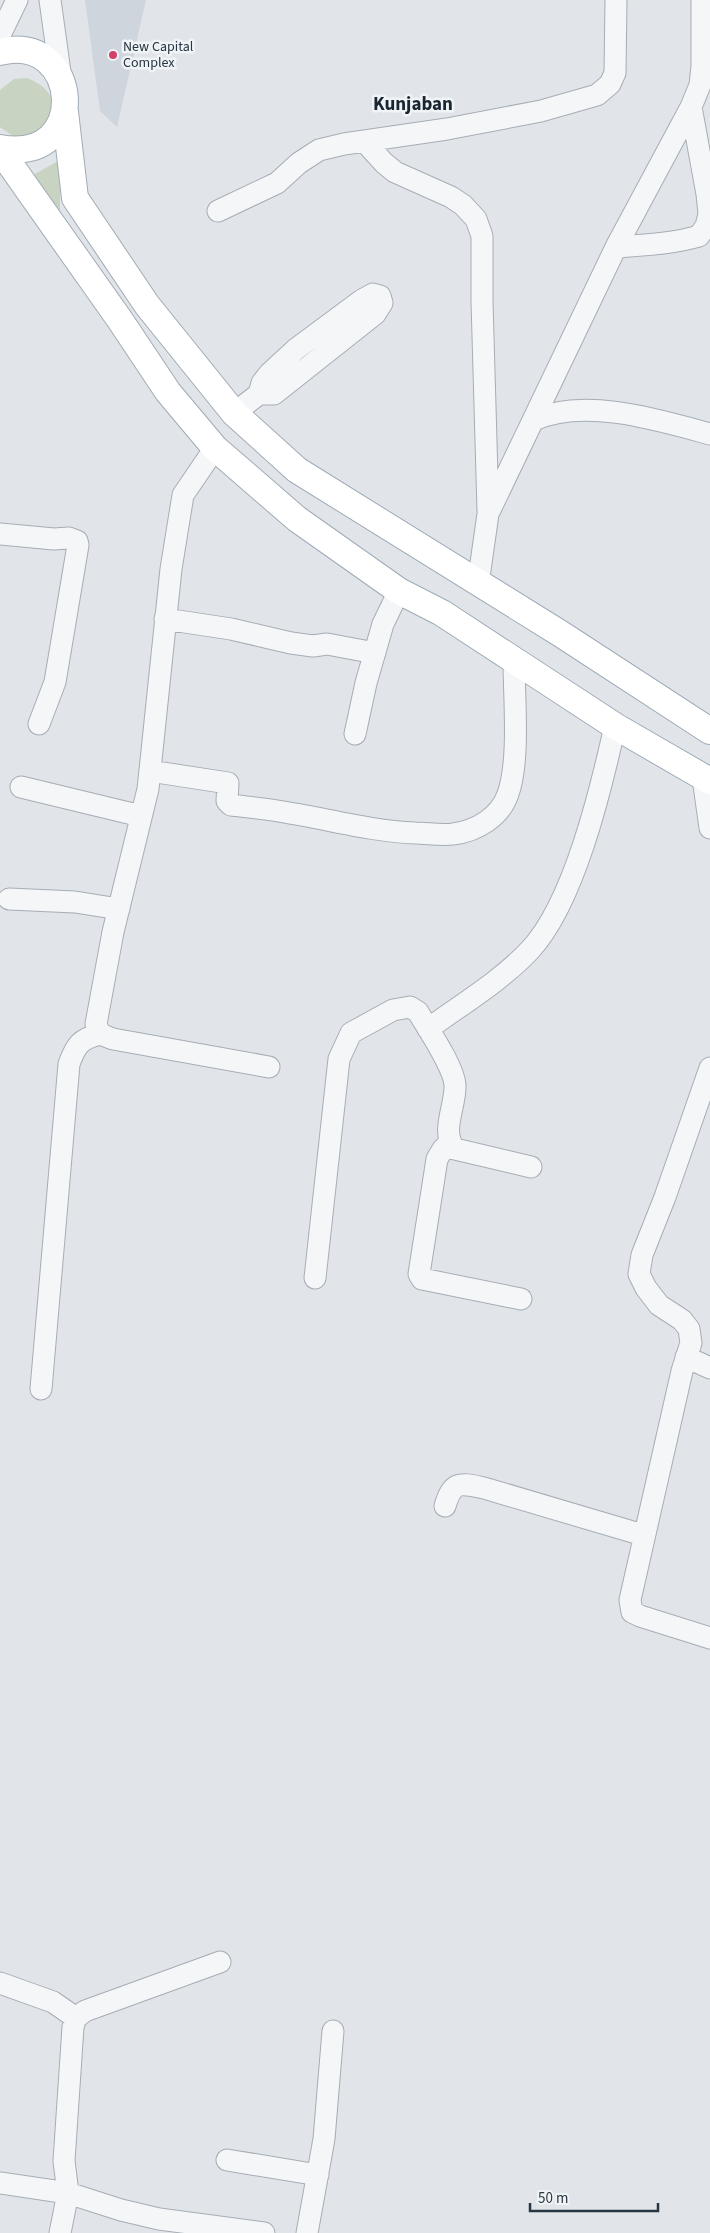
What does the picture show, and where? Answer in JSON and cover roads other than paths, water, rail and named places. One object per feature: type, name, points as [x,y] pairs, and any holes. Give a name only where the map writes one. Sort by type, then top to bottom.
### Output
[{"type":"main road","points":[[0,52],[24,50],[39,56],[52,65],[61,79],[66,95],[64,112],[58,128],[47,140],[32,148],[15,151],[0,149]]},
{"type":"main road","points":[[64,112],[75,198],[147,305],[234,413],[297,470],[561,634],[710,730]]},
{"type":"main road","points":[[0,149],[168,392],[215,448],[297,519],[399,591],[442,613],[614,726],[706,780]]},
{"type":"street","points":[[0,35],[17,0]]},
{"type":"street","points":[[50,0],[61,79]]},
{"type":"street","points":[[218,211],[264,190],[320,150],[364,141],[466,126],[541,111],[597,95],[610,84],[615,73],[616,0]]},
{"type":"street","points":[[488,514],[616,246],[691,107],[700,84],[702,66],[702,0]]},
{"type":"street","points":[[616,246],[668,243],[688,239],[700,236],[706,226],[709,214],[707,194],[691,107]]},
{"type":"street","points":[[364,141],[395,172],[451,196],[463,205],[476,219],[482,236],[488,514],[478,584]]},
{"type":"street","points":[[234,413],[259,394],[274,394],[375,314],[382,303],[380,296],[373,294],[362,300],[296,349],[269,374],[262,383],[259,394]]},
{"type":"street","points":[[534,420],[548,413],[601,411],[628,414],[710,434]]},
{"type":"street","points":[[100,1034],[96,1024],[119,909],[148,789],[171,569],[183,495],[215,448]]},
{"type":"street","points":[[0,534],[77,540],[78,545],[55,682],[39,724]]},
{"type":"street","points":[[355,734],[383,624],[399,591]]},
{"type":"street","points":[[166,619],[230,628],[291,643],[313,646],[327,644],[375,653]]},
{"type":"street","points":[[150,771],[228,783],[227,801],[231,805],[281,811],[356,827],[402,832],[452,834],[474,829],[496,816],[508,794],[513,769],[515,733],[514,661]]},
{"type":"street","points":[[428,1029],[505,972],[531,949],[552,919],[569,881],[591,818],[614,726]]},
{"type":"street","points":[[706,780],[710,828]]},
{"type":"street","points":[[21,787],[141,816]]},
{"type":"street","points":[[9,899],[75,902],[119,909]]},
{"type":"street","points":[[315,1278],[339,1059],[351,1033],[402,1007],[410,1007],[418,1012],[446,1062],[455,1083],[455,1099],[449,1128],[450,1143],[455,1150],[531,1167]]},
{"type":"street","points":[[41,1389],[69,1064],[75,1048],[86,1037],[100,1034],[114,1039],[270,1067]]},
{"type":"street","points":[[710,1068],[642,1255],[639,1274],[646,1288],[659,1305],[682,1320],[689,1329],[691,1343],[686,1357],[631,1588],[630,1600],[632,1612],[640,1616],[710,1638]]},
{"type":"street","points":[[450,1143],[443,1149],[437,1159],[419,1274],[422,1279],[521,1299]]},
{"type":"street","points":[[686,1357],[710,1368]]},
{"type":"street","points":[[445,1506],[449,1493],[455,1486],[462,1483],[644,1535]]},
{"type":"street","points":[[60,2233],[68,2193],[64,2161],[73,2027],[76,2018],[85,2011],[220,1962]]},
{"type":"street","points":[[0,1982],[53,2002],[76,2018]]},
{"type":"street","points":[[307,2233],[324,2139],[333,2031]]},
{"type":"street","points":[[227,2160],[318,2175]]},
{"type":"street","points":[[0,2183],[68,2193],[121,2210],[159,2219],[264,2233]]},
{"type":"place","name":"New Capital Complex","points":[[113,55]]},
{"type":"district","name":"Kunjaban","points":[[413,104]]}]
